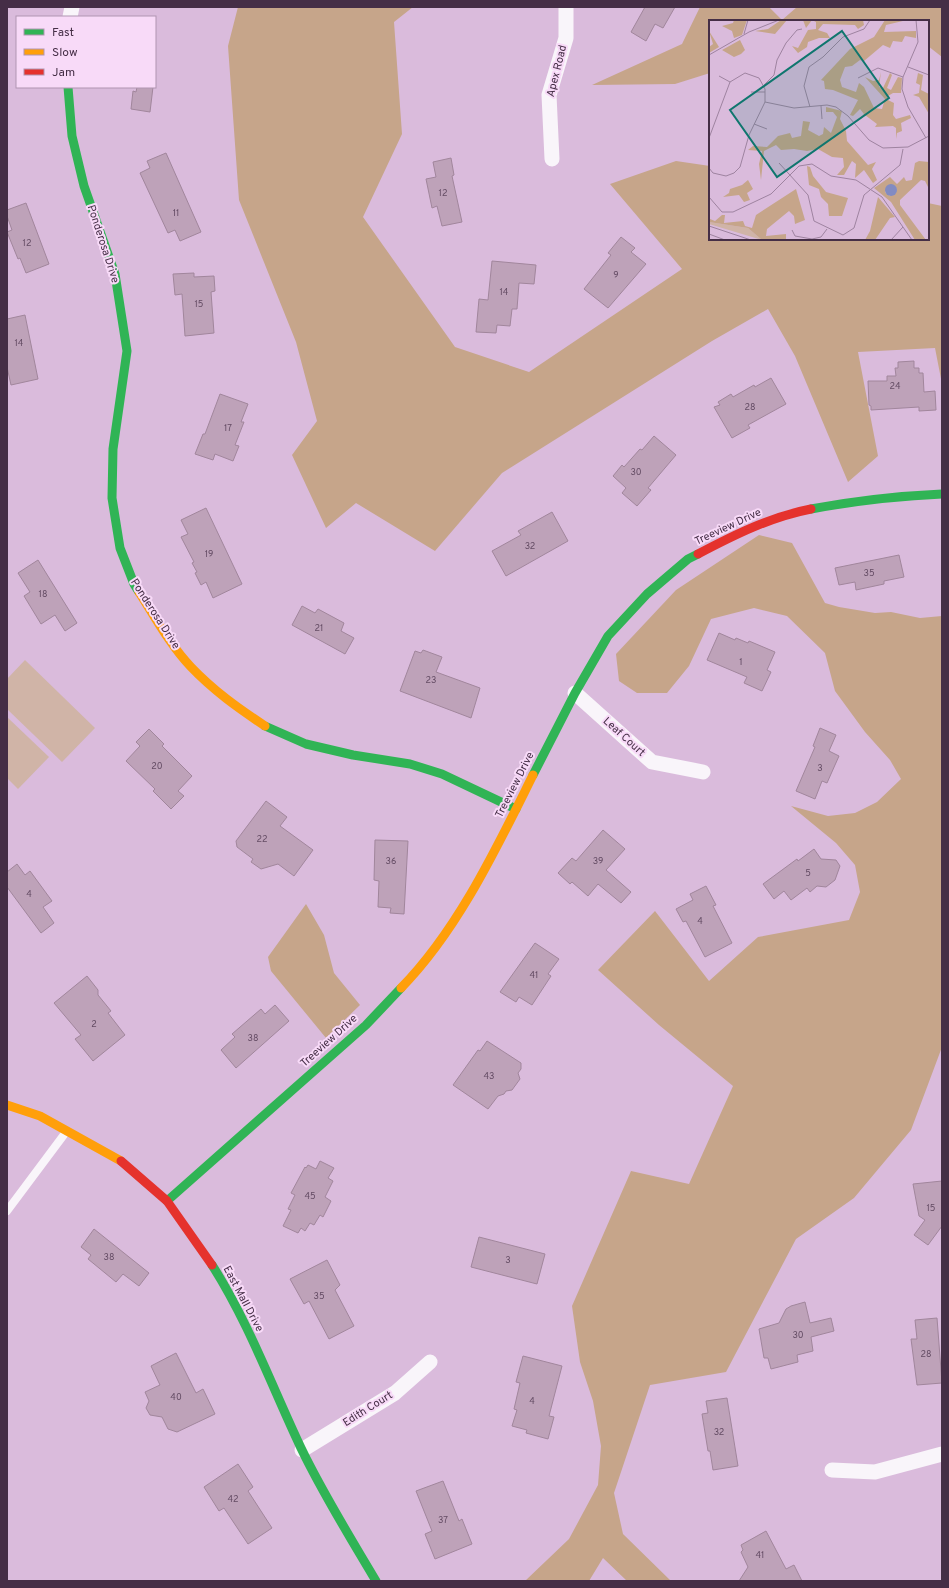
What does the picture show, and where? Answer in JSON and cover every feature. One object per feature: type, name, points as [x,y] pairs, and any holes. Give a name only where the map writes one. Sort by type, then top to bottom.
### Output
[{"type":"street","name":"Apex Road","points":[[552,159],[549,95],[566,38],[565,7]]},
{"type":"street","name":"Ponderosa Drive","points":[[68,88],[72,136],[84,186],[115,274],[127,351],[113,449],[112,498],[120,548],[134,584],[170,639],[190,666],[225,699],[267,728],[306,744],[353,755],[410,764],[442,774],[516,809]]},
{"type":"street","name":"Treeview Drive","points":[[167,1201],[366,1025],[415,974],[459,914],[516,809],[575,692],[608,636],[647,594],[688,559],[736,534],[787,514],[847,502],[902,496],[942,494]]},
{"type":"street","name":"Leaf Court","points":[[575,692],[652,762],[703,772]]},
{"type":"street","name":"East Mall Drive","points":[[7,1105],[40,1116],[124,1163],[167,1201],[213,1267],[245,1326],[302,1450],[327,1500],[376,1581]]},
{"type":"street","name":"Edith Court","points":[[302,1450],[395,1393],[430,1362]]},
{"type":"street","points":[[832,1470],[875,1472],[942,1454]]},
{"type":"lane","points":[[7,1211],[67,1131]]},
{"type":"shaded area","points":[[238,7],[413,7],[394,22],[402,134],[363,217],[455,347],[529,372],[682,269],[610,184],[676,161],[709,166],[709,240],[929,240],[929,203],[942,206],[942,384],[935,348],[858,352],[878,456],[848,482],[795,356],[768,309],[712,341],[502,473],[435,551],[356,503],[326,528],[292,455],[317,421],[296,342],[239,200],[228,46]]},
{"type":"shaded area","points":[[700,7],[769,7],[782,20],[709,20],[709,73],[675,84],[592,85],[682,44]]},
{"type":"shaded area","points":[[797,7],[940,7],[942,9],[942,57],[929,47],[929,20],[782,20]]},
{"type":"shaded area","points":[[759,535],[792,543],[825,603],[875,613],[891,612],[920,618],[942,616],[942,1047],[911,1130],[854,1198],[796,1239],[726,1372],[650,1385],[614,1493],[623,1534],[671,1581],[627,1581],[603,1558],[589,1581],[525,1581],[569,1539],[598,1485],[601,1446],[593,1401],[580,1362],[572,1306],[631,1171],[689,1184],[733,1086],[659,1025],[598,970],[655,911],[709,981],[758,937],[849,920],[860,892],[855,865],[836,843],[791,806],[828,816],[855,813],[877,802],[901,779],[890,760],[865,732],[835,691],[825,653],[787,616],[754,608],[711,619],[689,666],[667,693],[637,693],[619,681],[616,654],[676,590]]},
{"type":"shaded area","points":[[25,660],[95,728],[62,762],[7,709],[7,679]]},
{"type":"shaded area","points":[[7,717],[49,757],[18,789],[7,778]]},
{"type":"shaded area","points":[[306,904],[324,935],[334,973],[360,1005],[326,1038],[271,971],[268,957]]},
{"type":"building","points":[[645,7],[675,7],[663,28],[655,24],[646,41],[631,32]]},
{"type":"building","points":[[137,88],[153,88],[150,112],[131,109],[133,91],[136,92]]},
{"type":"building","points":[[166,153],[201,232],[180,241],[175,230],[168,233],[140,173],[150,168],[147,161]]},
{"type":"building","points":[[451,158],[454,175],[452,176],[462,222],[442,226],[437,206],[432,208],[426,179],[436,177],[433,162]]},
{"type":"building","points":[[26,203],[49,264],[26,273],[20,258],[18,259],[7,232],[12,230],[7,216],[7,210]]},
{"type":"building","points":[[621,237],[635,248],[631,252],[646,264],[608,308],[584,289],[611,255],[608,253]]},
{"type":"building","points":[[492,261],[536,265],[534,284],[519,283],[517,309],[512,309],[510,326],[497,325],[496,333],[476,332],[479,299],[488,300]]},
{"type":"building","points":[[194,273],[194,277],[214,276],[215,291],[211,292],[214,333],[185,336],[182,294],[175,295],[173,274]]},
{"type":"building","points":[[25,315],[38,379],[11,385],[7,367],[7,319]]},
{"type":"building","points":[[914,361],[914,368],[919,368],[919,373],[923,373],[924,392],[935,391],[936,410],[919,411],[919,407],[871,410],[871,406],[869,405],[868,381],[887,381],[887,376],[896,376],[895,368],[898,368],[898,362]]},
{"type":"building","points":[[771,378],[786,404],[748,425],[750,428],[732,438],[714,407],[720,405],[718,402],[731,394],[733,397],[754,385],[755,387]]},
{"type":"building","points":[[220,394],[248,404],[241,422],[244,422],[235,445],[239,446],[233,461],[215,454],[213,460],[195,454],[203,434],[205,434]]},
{"type":"building","points":[[654,436],[676,455],[648,488],[651,490],[637,506],[622,493],[626,488],[613,476],[622,465],[624,467],[640,449],[642,450]]},
{"type":"building","points":[[206,508],[242,584],[213,598],[206,582],[201,585],[195,573],[197,572],[192,563],[194,562],[181,537],[188,534],[181,520]]},
{"type":"building","points":[[552,512],[568,541],[506,576],[492,551],[521,535],[518,531]]},
{"type":"building","points":[[899,555],[904,577],[884,581],[884,584],[856,590],[855,582],[839,585],[835,568]]},
{"type":"building","points":[[38,560],[77,623],[65,631],[55,615],[41,624],[24,596],[30,592],[18,573]]},
{"type":"building","points":[[302,606],[315,613],[318,609],[344,623],[341,631],[354,638],[345,654],[292,625]]},
{"type":"building","points":[[719,633],[735,640],[736,638],[748,643],[749,641],[775,652],[767,670],[771,672],[762,691],[744,683],[747,677],[707,660]]},
{"type":"building","points":[[423,650],[442,657],[436,672],[480,688],[471,718],[400,691],[415,651],[421,653]]},
{"type":"building","points":[[820,728],[836,735],[829,751],[839,756],[827,783],[822,781],[815,799],[796,791],[815,747],[813,746]]},
{"type":"building","points":[[149,729],[164,744],[162,746],[192,776],[178,791],[184,796],[171,809],[153,791],[155,789],[126,761],[140,746],[136,742]]},
{"type":"building","points":[[266,801],[287,817],[280,826],[313,850],[294,876],[278,864],[261,869],[251,862],[253,859],[237,847],[236,841]]},
{"type":"building","points":[[603,830],[625,849],[606,870],[631,892],[621,903],[598,884],[588,896],[572,882],[570,884],[558,873],[572,858],[576,861]]},
{"type":"building","points":[[375,840],[408,841],[404,914],[390,913],[391,908],[378,907],[379,881],[374,880]]},
{"type":"building","points":[[814,849],[821,859],[836,860],[840,866],[835,880],[826,887],[817,886],[810,892],[807,888],[791,900],[784,891],[774,899],[763,884],[797,859],[798,861]]},
{"type":"building","points":[[17,864],[25,875],[30,871],[52,901],[43,907],[54,923],[41,933],[7,887],[7,872]]},
{"type":"building","points":[[706,886],[716,905],[713,906],[732,943],[705,957],[686,921],[683,922],[676,909],[693,900],[690,894]]},
{"type":"building","points":[[535,943],[559,959],[548,974],[551,976],[532,1005],[519,997],[516,1002],[500,992]]},
{"type":"building","points":[[87,976],[98,990],[98,995],[111,1011],[108,1013],[125,1035],[93,1061],[75,1039],[81,1035],[54,1003]]},
{"type":"building","points":[[275,1005],[289,1021],[236,1068],[221,1050],[235,1037],[232,1034],[261,1009],[265,1014]]},
{"type":"building","points":[[487,1041],[521,1063],[521,1069],[518,1073],[520,1079],[512,1090],[506,1091],[504,1094],[498,1096],[488,1109],[453,1085],[478,1050],[480,1051]]},
{"type":"building","points":[[320,1161],[334,1168],[328,1178],[333,1181],[325,1197],[331,1201],[323,1217],[320,1215],[314,1225],[310,1223],[305,1231],[301,1228],[298,1233],[283,1226],[291,1210],[288,1209],[295,1195],[291,1193],[305,1167],[306,1168],[308,1165],[316,1169]]},
{"type":"building","points":[[942,1181],[942,1226],[928,1245],[914,1235],[925,1220],[919,1216],[913,1184]]},
{"type":"building","points":[[94,1229],[149,1273],[139,1286],[123,1274],[116,1282],[88,1259],[91,1255],[81,1247]]},
{"type":"building","points":[[479,1237],[545,1254],[537,1284],[471,1267]]},
{"type":"building","points":[[327,1260],[340,1285],[335,1290],[354,1326],[329,1339],[309,1301],[304,1304],[290,1279]]},
{"type":"building","points":[[805,1302],[810,1323],[831,1318],[834,1331],[811,1337],[813,1351],[797,1355],[798,1362],[771,1369],[768,1358],[764,1358],[759,1329],[779,1323],[786,1309]]},
{"type":"building","points":[[937,1318],[942,1383],[917,1385],[911,1339],[917,1339],[915,1320]]},
{"type":"building","points":[[176,1353],[196,1393],[203,1389],[215,1414],[177,1432],[168,1429],[162,1417],[150,1415],[146,1408],[149,1401],[145,1392],[160,1385],[151,1366]]},
{"type":"building","points":[[523,1356],[562,1366],[549,1416],[554,1417],[548,1439],[526,1433],[527,1430],[512,1426],[517,1410],[514,1409],[520,1383],[516,1382]]},
{"type":"building","points":[[727,1398],[738,1466],[713,1470],[710,1451],[708,1451],[702,1414],[708,1413],[706,1401]]},
{"type":"building","points":[[238,1464],[253,1487],[248,1491],[272,1528],[248,1544],[224,1508],[219,1511],[204,1487]]},
{"type":"building","points":[[443,1481],[459,1521],[462,1519],[472,1544],[435,1559],[425,1534],[432,1531],[416,1491]]},
{"type":"building","points":[[766,1531],[786,1569],[794,1565],[802,1581],[739,1581],[748,1567],[741,1552],[743,1550],[741,1545]]},
{"type":"traffic: fast","points":[[68,88],[72,136],[84,186],[115,274],[127,351],[113,449],[112,498],[120,548],[134,584],[139,592]]},
{"type":"traffic: fast","points":[[811,509],[876,499],[942,494]]},
{"type":"traffic: fast","points":[[533,775],[575,693],[608,636],[647,594],[688,559],[698,554]]},
{"type":"traffic: fast","points":[[265,726],[306,744],[353,755],[410,764],[442,774],[516,809]]},
{"type":"traffic: fast","points":[[167,1201],[366,1025],[401,988]]},
{"type":"traffic: fast","points":[[212,1265],[249,1332],[309,1465],[376,1581]]},
{"type":"traffic: slow","points":[[139,592],[170,640],[191,667],[226,699],[265,726]]},
{"type":"traffic: slow","points":[[401,988],[422,965],[441,940],[475,887],[533,775]]},
{"type":"traffic: slow","points":[[7,1105],[40,1116],[121,1161]]},
{"type":"traffic: jam","points":[[698,554],[767,522],[796,512],[811,509]]},
{"type":"traffic: jam","points":[[121,1161],[167,1201],[212,1265]]}]
